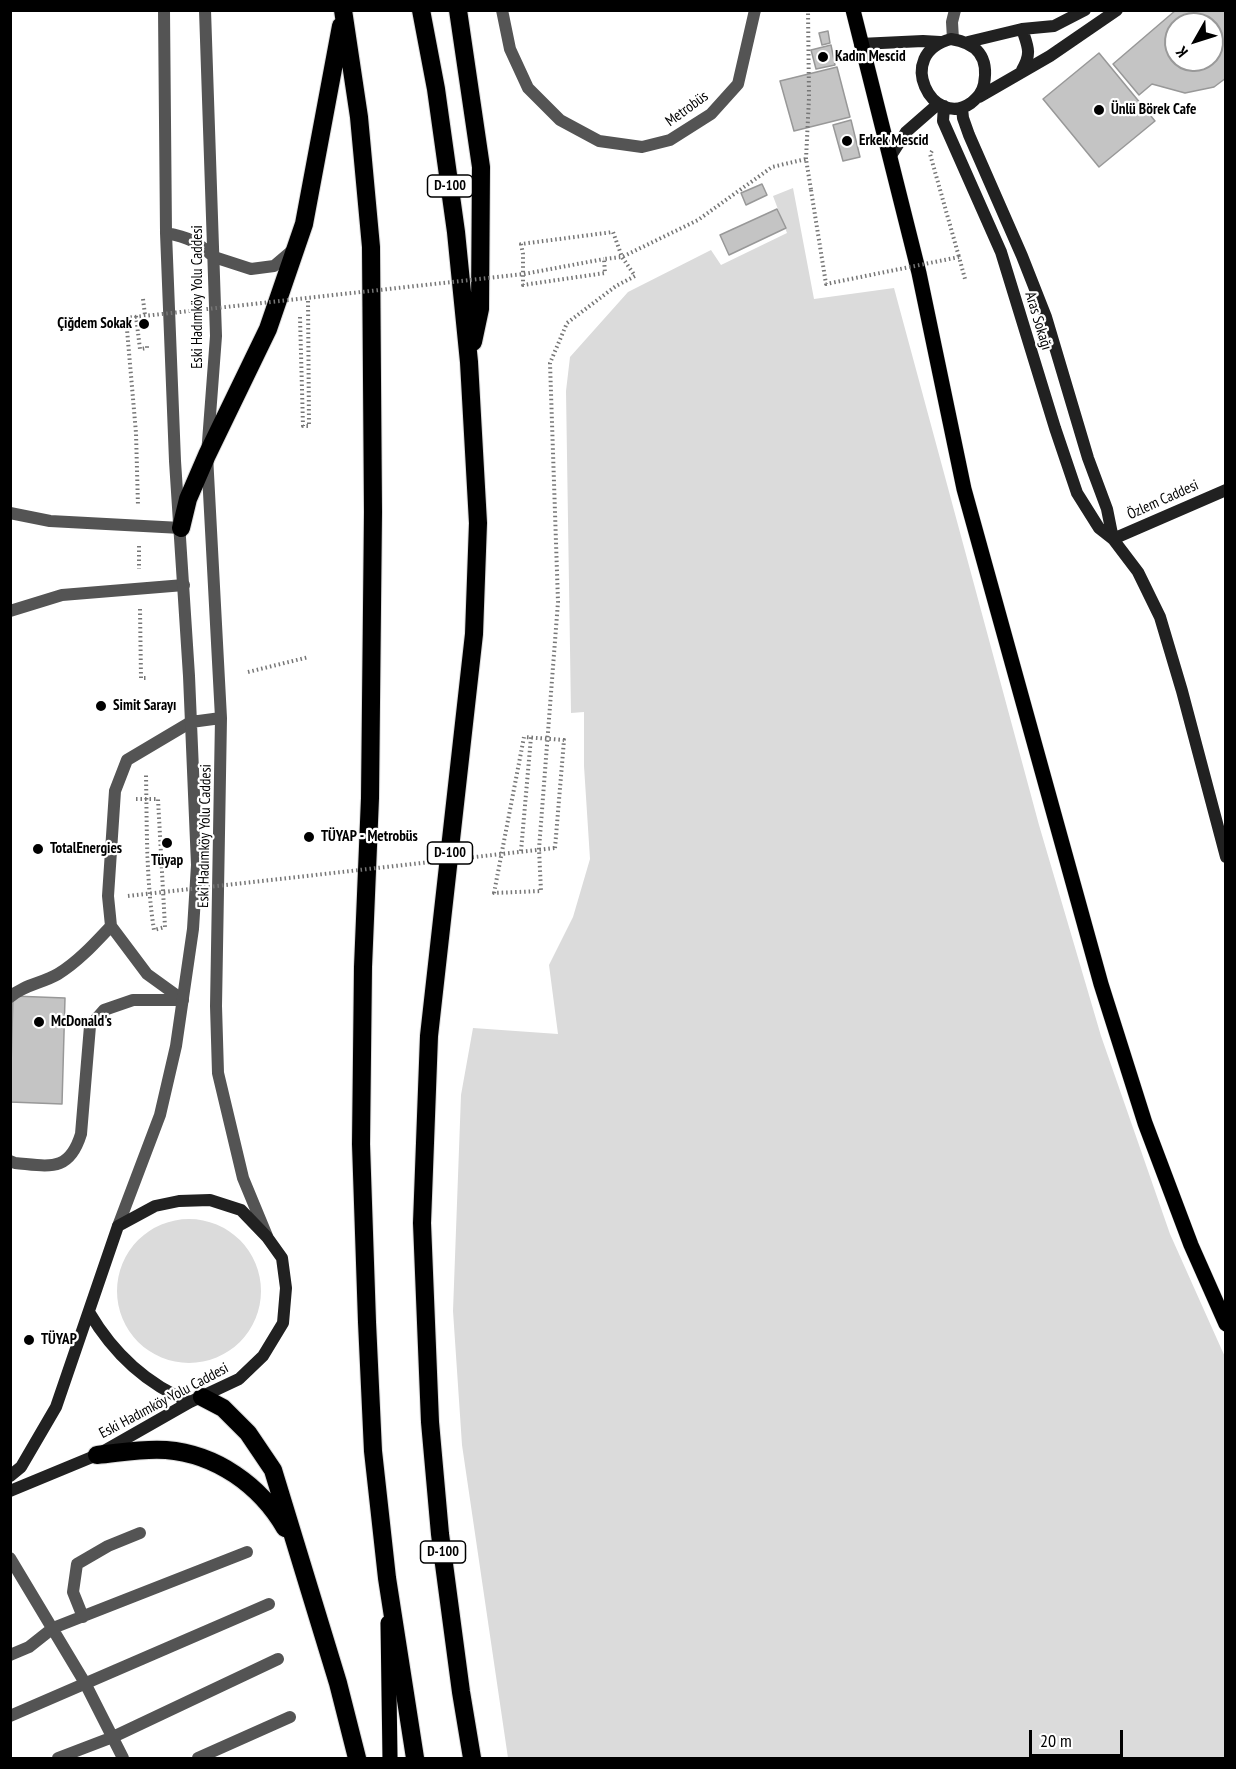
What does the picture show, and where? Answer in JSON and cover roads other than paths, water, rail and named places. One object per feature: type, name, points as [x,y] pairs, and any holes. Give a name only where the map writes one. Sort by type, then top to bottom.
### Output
[{"type":"highway","name":"D-100","points":[[422,10],[436,89],[456,232],[469,362],[478,523],[474,634],[429,1036],[422,1223],[430,1422],[440,1534],[472,1758]]},
{"type":"highway","points":[[458,10],[481,167],[480,309],[469,362]]},
{"type":"highway","points":[[181,528],[188,499],[268,329],[295,249],[306,213],[343,12]]},
{"type":"highway","points":[[343,12],[360,117],[371,247],[372,631],[361,1144],[373,1451],[387,1578],[416,1758]]},
{"type":"highway","points":[[196,1400],[223,1408],[248,1433],[273,1470],[338,1683],[357,1758]]},
{"type":"highway","points":[[97,1455],[165,1450],[194,1455],[224,1466],[245,1481],[266,1501],[298,1548]]},
{"type":"main road","points":[[853,10],[920,273],[964,489],[1101,984],[1145,1123],[1191,1245],[1226,1324]]},
{"type":"main road","points":[[387,1578],[390,1758]]},
{"type":"street","name":"Eski Hadımköy Yolu Caddesi","points":[[10,1476],[21,1467],[56,1407],[118,1226],[160,1115],[176,1046],[193,929],[197,865],[181,528],[175,461],[166,233],[164,10]]},
{"type":"street","name":"Eski Hadımköy Yolu Caddesi","points":[[10,1491],[97,1455],[239,1379],[263,1356],[283,1323],[286,1288],[282,1258],[267,1237],[243,1178],[218,1073],[216,1006],[222,718],[207,456],[216,336],[206,10]]},
{"type":"street","name":"Metrobüs","points":[[502,10],[510,49],[528,88],[560,120],[599,141],[642,147],[670,140],[711,114],[738,84],[755,10]]},
{"type":"street","points":[[860,44],[940,42],[953,39],[968,42],[1022,29],[1054,26],[1085,10]]},
{"type":"street","points":[[940,42],[924,58],[921,75],[927,91],[941,105],[962,108],[1021,71],[1050,56],[1117,10]]},
{"type":"street","points":[[951,14],[953,39]]},
{"type":"street","points":[[1021,71],[1029,57],[1028,45],[1022,29]]},
{"type":"street","points":[[968,42],[981,53],[985,69],[983,86],[978,98]]},
{"type":"street","points":[[890,157],[906,132],[941,105]]},
{"type":"street","name":"Aras Sokağı","points":[[941,105],[943,121],[1002,252],[1077,493],[1099,528],[1113,539],[1138,572],[1160,617],[1226,857]]},
{"type":"street","name":"Aras Sokağı","points":[[962,108],[969,135],[1046,316],[1088,458],[1107,509],[1113,539]]},
{"type":"street","points":[[166,233],[185,236],[199,243],[214,257],[251,269],[274,266],[295,249]]},
{"type":"street","name":"Özlem Caddesi","points":[[1113,539],[1226,490]]},
{"type":"street","points":[[10,513],[50,521],[181,528]]},
{"type":"street","points":[[10,611],[62,595],[184,585]]},
{"type":"street","points":[[183,1000],[147,974],[111,926],[108,896],[115,791],[127,760],[191,722],[222,718]]},
{"type":"street","points":[[10,997],[17,991],[58,975],[111,926]]},
{"type":"street","points":[[10,1161],[51,1166],[65,1162],[76,1151],[81,1134],[90,1026],[104,1010],[133,1000],[183,1000]]},
{"type":"street","points":[[118,1226],[155,1206],[179,1201],[210,1200],[241,1210],[267,1237]]},
{"type":"street","points":[[88,1312],[118,1354],[168,1393],[196,1400]]},
{"type":"street","points":[[83,1617],[73,1592],[77,1564],[108,1546],[141,1533]]},
{"type":"street","points":[[10,1656],[29,1647],[53,1628],[247,1552]]},
{"type":"street","points":[[10,1558],[85,1683],[123,1758]]},
{"type":"street","points":[[10,1716],[269,1604]]},
{"type":"street","points":[[58,1758],[113,1737],[278,1659]]},
{"type":"street","points":[[198,1758],[290,1718]]},
{"type":"place","name":"Kadın Mescid","points":[[823,57]]},
{"type":"place","name":"Ünlü Börek Cafe","points":[[1099,110]]},
{"type":"place","name":"Erkek Mescid","points":[[847,141]]},
{"type":"place","name":"Çiğdem Sokak","points":[[144,324]]},
{"type":"place","name":"Simit Sarayı","points":[[101,706]]},
{"type":"place","name":"TÜYAP - Metrobüs","points":[[309,837]]},
{"type":"place","name":"Tüyap","points":[[167,843]]},
{"type":"place","name":"TotalEnergies","points":[[38,849]]},
{"type":"place","name":"McDonald's","points":[[39,1022]]},
{"type":"place","name":"TÜYAP","points":[[29,1340]]}]
